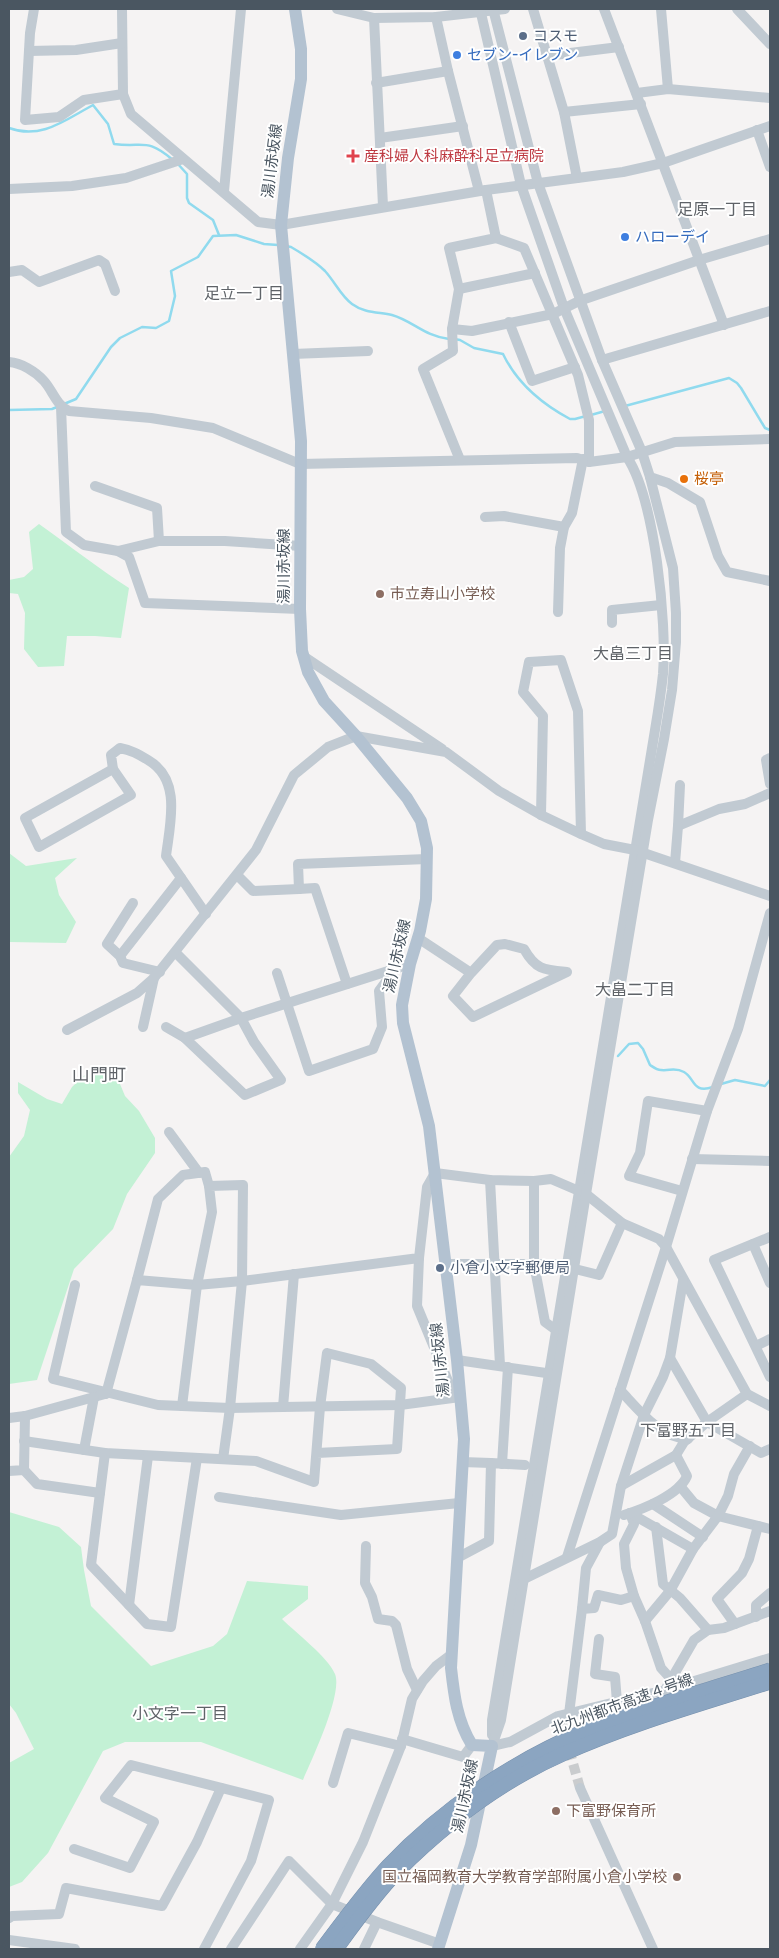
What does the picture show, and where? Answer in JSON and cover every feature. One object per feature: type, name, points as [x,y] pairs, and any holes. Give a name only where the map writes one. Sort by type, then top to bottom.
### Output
[{"type":"highway","name":"北九州都市高速４号線","points":[[322,1949],[388,1866],[422,1833],[456,1806],[522,1762],[588,1730],[770,1670]]},
{"type":"highway","name":"北九州都市高速４号線","points":[[336,1949],[396,1873],[430,1841],[496,1792],[561,1755],[593,1741],[770,1682]]},
{"type":"main road","name":"湯川赤坂線","points":[[294,9],[301,49],[301,79],[288,158],[281,230],[301,441],[300,608],[304,656],[308,672],[324,701],[356,736],[407,798],[421,821],[428,859],[426,899],[402,1004],[403,1023],[429,1126],[457,1360],[464,1439],[451,1668],[455,1700],[463,1730],[472,1744],[492,1746],[471,1845],[439,1947]]},
{"type":"street","points":[[34,9],[30,33],[24,120],[59,117],[84,100],[123,94]]},
{"type":"street","points":[[122,9],[123,94],[131,114],[258,222],[281,230],[384,206],[538,182],[624,172],[663,162],[770,126]]},
{"type":"street","points":[[224,192],[241,9]]},
{"type":"street","points":[[337,9],[374,18],[436,17],[480,10],[504,9]]},
{"type":"street","points":[[533,9],[564,112],[577,178]]},
{"type":"street","points":[[604,9],[724,324]]},
{"type":"street","points":[[660,9],[668,89]]},
{"type":"street","points":[[737,9],[770,44]]},
{"type":"street","points":[[480,10],[521,186],[564,308],[627,457],[634,467],[649,517],[661,605],[663,674],[639,851],[582,1192],[572,1266],[492,1720],[492,1746]]},
{"type":"street","points":[[493,10],[538,182],[579,301],[619,402],[642,452],[673,568],[676,635],[672,690],[639,851]]},
{"type":"street","points":[[436,17],[462,126],[496,238]]},
{"type":"street","points":[[374,18],[384,206]]},
{"type":"street","points":[[29,51],[76,50],[122,43]]},
{"type":"street","points":[[546,56],[619,47]]},
{"type":"street","points":[[376,83],[448,71]]},
{"type":"street","points":[[637,93],[668,89],[770,98]]},
{"type":"street","points":[[564,112],[641,104]]},
{"type":"street","points":[[380,138],[462,126]]},
{"type":"street","points":[[757,130],[770,167]]},
{"type":"street","points":[[9,189],[72,186],[126,178],[182,159]]},
{"type":"street","points":[[460,460],[423,368],[453,351],[452,331],[459,289],[449,248],[496,238],[524,248],[575,367],[588,415],[586,461],[572,513],[564,527],[560,548],[558,612]]},
{"type":"street","points":[[452,331],[472,331],[553,314],[579,301],[699,260],[770,239]]},
{"type":"street","points":[[9,272],[22,270],[39,282],[99,260],[105,264],[115,291]]},
{"type":"street","points":[[459,289],[534,273]]},
{"type":"street","points":[[602,360],[770,311]]},
{"type":"street","points":[[509,322],[532,381],[575,367]]},
{"type":"street","points":[[293,354],[368,351]]},
{"type":"street","points":[[9,362],[20,363],[44,380],[60,405],[69,411],[152,418],[213,428],[300,464],[460,460],[586,461],[627,457],[675,442],[770,439]]},
{"type":"street","points":[[60,405],[66,532],[84,545],[118,551],[129,557],[145,603],[300,608]]},
{"type":"street","points":[[650,477],[668,483],[700,502],[718,556],[727,572],[770,581]]},
{"type":"street","points":[[95,486],[157,508],[159,541]]},
{"type":"street","points":[[485,518],[504,516],[564,527]]},
{"type":"street","points":[[118,551],[159,541],[225,541],[301,546]]},
{"type":"street","points":[[612,623],[612,610],[661,605]]},
{"type":"street","points":[[304,656],[446,752],[499,791],[541,815],[604,844],[639,851],[770,896]]},
{"type":"street","points":[[541,815],[543,716],[523,692],[529,662],[561,660],[578,711],[581,834]]},
{"type":"street","points":[[67,1030],[137,993],[157,975],[256,850],[294,775],[328,747],[356,736],[446,752]]},
{"type":"street","points":[[113,769],[25,818],[39,848],[131,795],[113,769],[111,755],[120,748],[132,750],[157,765],[169,784],[172,801],[166,856],[206,914]]},
{"type":"street","points":[[770,758],[766,760],[770,784]]},
{"type":"street","points":[[675,863],[680,785]]},
{"type":"street","points":[[678,826],[719,809],[745,804],[770,793]]},
{"type":"street","points":[[299,889],[298,864],[428,859]]},
{"type":"street","points":[[237,875],[253,891],[315,888],[347,984]]},
{"type":"street","points":[[120,956],[181,878]]},
{"type":"street","points":[[133,903],[107,944],[120,956],[123,963],[157,975]]},
{"type":"street","points":[[568,1557],[707,1111],[738,1030],[770,913]]},
{"type":"street","points":[[418,938],[471,973]]},
{"type":"street","points":[[505,944],[524,949],[531,962],[544,970],[567,972],[473,1017],[453,996],[471,973],[497,945],[505,944]]},
{"type":"street","points":[[166,1027],[185,1038],[245,1095],[281,1080],[254,1042],[241,1018],[176,953]]},
{"type":"street","points":[[185,1038],[241,1018],[410,964]]},
{"type":"street","points":[[277,973],[309,1071],[373,1049],[382,1027],[378,990],[397,968]]},
{"type":"street","points":[[142,1028],[157,975]]},
{"type":"street","points":[[682,1191],[629,1176],[640,1153],[648,1101],[707,1111]]},
{"type":"street","points":[[169,1132],[199,1173]]},
{"type":"street","points":[[692,1159],[770,1161]]},
{"type":"street","points":[[106,1394],[158,1199],[183,1175],[205,1172],[209,1186],[212,1212],[197,1284],[182,1406]]},
{"type":"street","points":[[460,1397],[450,1386],[417,1306],[419,1258],[427,1187],[435,1173],[490,1180],[534,1181],[551,1179],[582,1192],[622,1223],[658,1239],[666,1247],[683,1281],[747,1394],[770,1406]]},
{"type":"street","points":[[490,1180],[504,1366],[502,1464]]},
{"type":"street","points":[[534,1181],[534,1264],[545,1322],[556,1330]]},
{"type":"street","points":[[209,1186],[242,1185],[242,1281],[230,1408],[223,1459]]},
{"type":"street","points":[[446,1264],[572,1266],[600,1275],[622,1223]]},
{"type":"street","points":[[770,1237],[714,1260],[770,1377]]},
{"type":"street","points":[[753,1244],[770,1283]]},
{"type":"street","points":[[137,1280],[197,1284],[242,1281],[419,1258]]},
{"type":"street","points":[[492,1746],[500,1720],[524,1579],[553,1373],[556,1330],[572,1266]]},
{"type":"street","points":[[283,1407],[294,1274]]},
{"type":"street","points":[[524,1579],[600,1542],[612,1534],[621,1486],[644,1415],[663,1377],[670,1358],[683,1281]]},
{"type":"street","points":[[75,1285],[53,1379],[106,1394],[158,1405],[230,1408],[400,1405],[460,1397]]},
{"type":"street","points":[[756,1346],[770,1340]]},
{"type":"street","points":[[24,1441],[105,1453],[256,1461],[314,1482],[320,1407],[327,1353],[372,1364],[401,1388],[397,1449],[317,1453]]},
{"type":"street","points":[[670,1358],[707,1422],[761,1453],[770,1449]]},
{"type":"street","points":[[457,1360],[553,1373]]},
{"type":"street","points":[[620,1390],[644,1415],[663,1430],[680,1438],[688,1439]]},
{"type":"street","points":[[9,1418],[25,1416],[106,1394]]},
{"type":"street","points":[[621,1486],[676,1455],[688,1439],[707,1422],[747,1394]]},
{"type":"street","points":[[84,1450],[94,1397]]},
{"type":"street","points":[[25,1416],[24,1470],[37,1484],[100,1493]]},
{"type":"street","points":[[645,1621],[670,1591],[693,1549],[718,1516],[728,1496],[734,1474],[750,1446]]},
{"type":"street","points":[[105,1453],[91,1565],[147,1624],[171,1627],[197,1458]]},
{"type":"street","points":[[616,1517],[645,1509],[684,1484],[687,1476],[676,1455]]},
{"type":"street","points":[[128,1605],[148,1456]]},
{"type":"street","points":[[462,1462],[525,1465]]},
{"type":"street","points":[[457,1558],[489,1541],[491,1463]]},
{"type":"street","points":[[9,1471],[24,1470]]},
{"type":"street","points":[[680,1486],[694,1503],[718,1516],[770,1528]]},
{"type":"street","points":[[219,1497],[341,1515],[459,1503]]},
{"type":"street","points":[[653,1504],[703,1537]]},
{"type":"street","points":[[630,1513],[693,1549]]},
{"type":"street","points":[[630,1513],[634,1524],[624,1544],[626,1568],[634,1596],[645,1621],[661,1668],[671,1679]]},
{"type":"street","points":[[736,1624],[717,1599],[742,1573],[749,1559],[758,1526]]},
{"type":"street","points":[[656,1527],[663,1584],[680,1598],[708,1630]]},
{"type":"street","points":[[563,1717],[582,1609],[586,1568],[600,1542]]},
{"type":"street","points":[[366,1546],[365,1583],[372,1597],[378,1619],[392,1620],[396,1625],[407,1669],[417,1690]]},
{"type":"street","points":[[756,1617],[756,1605],[770,1593]]},
{"type":"street","points":[[582,1609],[594,1608],[598,1595],[621,1600],[634,1596]]},
{"type":"street","points":[[665,1690],[694,1640],[708,1630],[736,1624],[770,1611]]},
{"type":"street","points":[[599,1638],[594,1674],[615,1677],[617,1702]]},
{"type":"street","points":[[300,1949],[332,1904],[363,1842],[401,1742],[412,1700],[417,1690],[436,1666],[452,1654]]},
{"type":"street","points":[[492,1746],[510,1742],[563,1717],[665,1690],[770,1658]]},
{"type":"street","points":[[333,1783],[348,1733],[401,1742],[463,1757],[472,1744]]},
{"type":"street","points":[[74,1849],[130,1868],[154,1822],[105,1798],[131,1765],[269,1800],[251,1861],[204,1949]]},
{"type":"street","points":[[9,1918],[12,1916],[59,1914],[66,1888],[162,1906],[197,1842],[221,1788]]},
{"type":"street","points":[[580,1788],[653,1949]]},
{"type":"street","points":[[231,1949],[289,1861],[332,1904],[439,1947]]},
{"type":"street","points":[[364,1949],[377,1922]]},
{"type":"street","points":[[9,1940],[74,1949]]},
{"type":"green space","points":[[39,524],[129,588],[121,638],[67,636],[64,666],[38,667],[24,649],[25,613],[18,594],[9,593],[9,580],[24,577],[33,569],[29,532]]},
{"type":"green space","points":[[9,853],[26,866],[77,858],[55,878],[59,895],[76,922],[66,943],[9,942]]},
{"type":"green space","points":[[113,1067],[125,1096],[139,1111],[155,1138],[155,1153],[127,1194],[113,1229],[74,1269],[37,1380],[9,1384],[9,1157],[24,1136],[30,1110],[18,1093],[18,1082],[47,1099],[62,1104],[72,1087],[89,1071]]},
{"type":"green space","points":[[9,1512],[59,1527],[81,1547],[91,1606],[151,1666],[213,1646],[227,1634],[247,1581],[308,1586],[308,1599],[282,1619],[326,1660],[335,1674],[336,1683],[331,1711],[303,1780],[201,1742],[125,1742],[103,1751],[48,1853],[22,1882],[9,1887],[9,1763],[34,1749],[16,1713],[9,1704]]},
{"type":"waterway","points":[[9,128],[32,132],[42,130],[63,122],[93,105],[108,124],[114,144],[150,146],[157,148],[173,160]]},
{"type":"waterway","points":[[177,163],[187,174],[187,198],[189,203],[213,220],[219,235]]},
{"type":"waterway","points":[[64,404],[76,399],[111,347],[120,338],[142,327],[156,328],[169,321],[175,296],[171,271],[198,257],[213,236],[236,235],[264,244],[278,245]]},
{"type":"waterway","points":[[286,246],[300,252],[321,267],[345,297],[357,307],[367,311],[392,315],[432,335],[449,339]]},
{"type":"waterway","points":[[454,339],[460,340],[474,348],[503,354],[515,374],[531,392],[550,407],[570,419],[586,416]]},
{"type":"waterway","points":[[625,406],[729,378],[741,388],[765,428],[770,430]]},
{"type":"waterway","points":[[9,410],[52,409],[57,407]]},
{"type":"waterway","points":[[591,415],[605,411]]},
{"type":"waterway","points":[[618,1056],[629,1044],[638,1043],[643,1049],[650,1065],[660,1070],[675,1069],[684,1072],[697,1087],[706,1089],[713,1087]]},
{"type":"waterway","points":[[721,1084],[735,1080],[765,1086],[770,1080]]},
{"type":"tunnel","points":[[561,1721],[580,1788]]},
{"type":"place","name":"コスモ","points":[[523,36]]},
{"type":"place","name":"セブン-イレブン","points":[[457,55]]},
{"type":"place","name":"産科婦人科麻酔科足立病院","points":[[353,156]]},
{"type":"place","name":"ハローデイ","points":[[625,237]]},
{"type":"place","name":"桜亭","points":[[684,479]]},
{"type":"place","name":"市立寿山小学校","points":[[380,594]]},
{"type":"place","name":"小倉小文字郵便局","points":[[440,1268]]},
{"type":"place","name":"下富野保育所","points":[[556,1811]]},
{"type":"place","name":"国立福岡教育大学教育学部附属小倉小学校","points":[[677,1877]]},
{"type":"district","name":"足原一丁目","points":[[717,209]]},
{"type":"district","name":"足立一丁目","points":[[244,293]]},
{"type":"district","name":"大畠三丁目","points":[[633,653]]},
{"type":"district","name":"大畠二丁目","points":[[635,989]]},
{"type":"district","name":"山門町","points":[[99,1075]]},
{"type":"district","name":"下富野五丁目","points":[[688,1430]]},
{"type":"district","name":"小文字一丁目","points":[[180,1713]]}]
